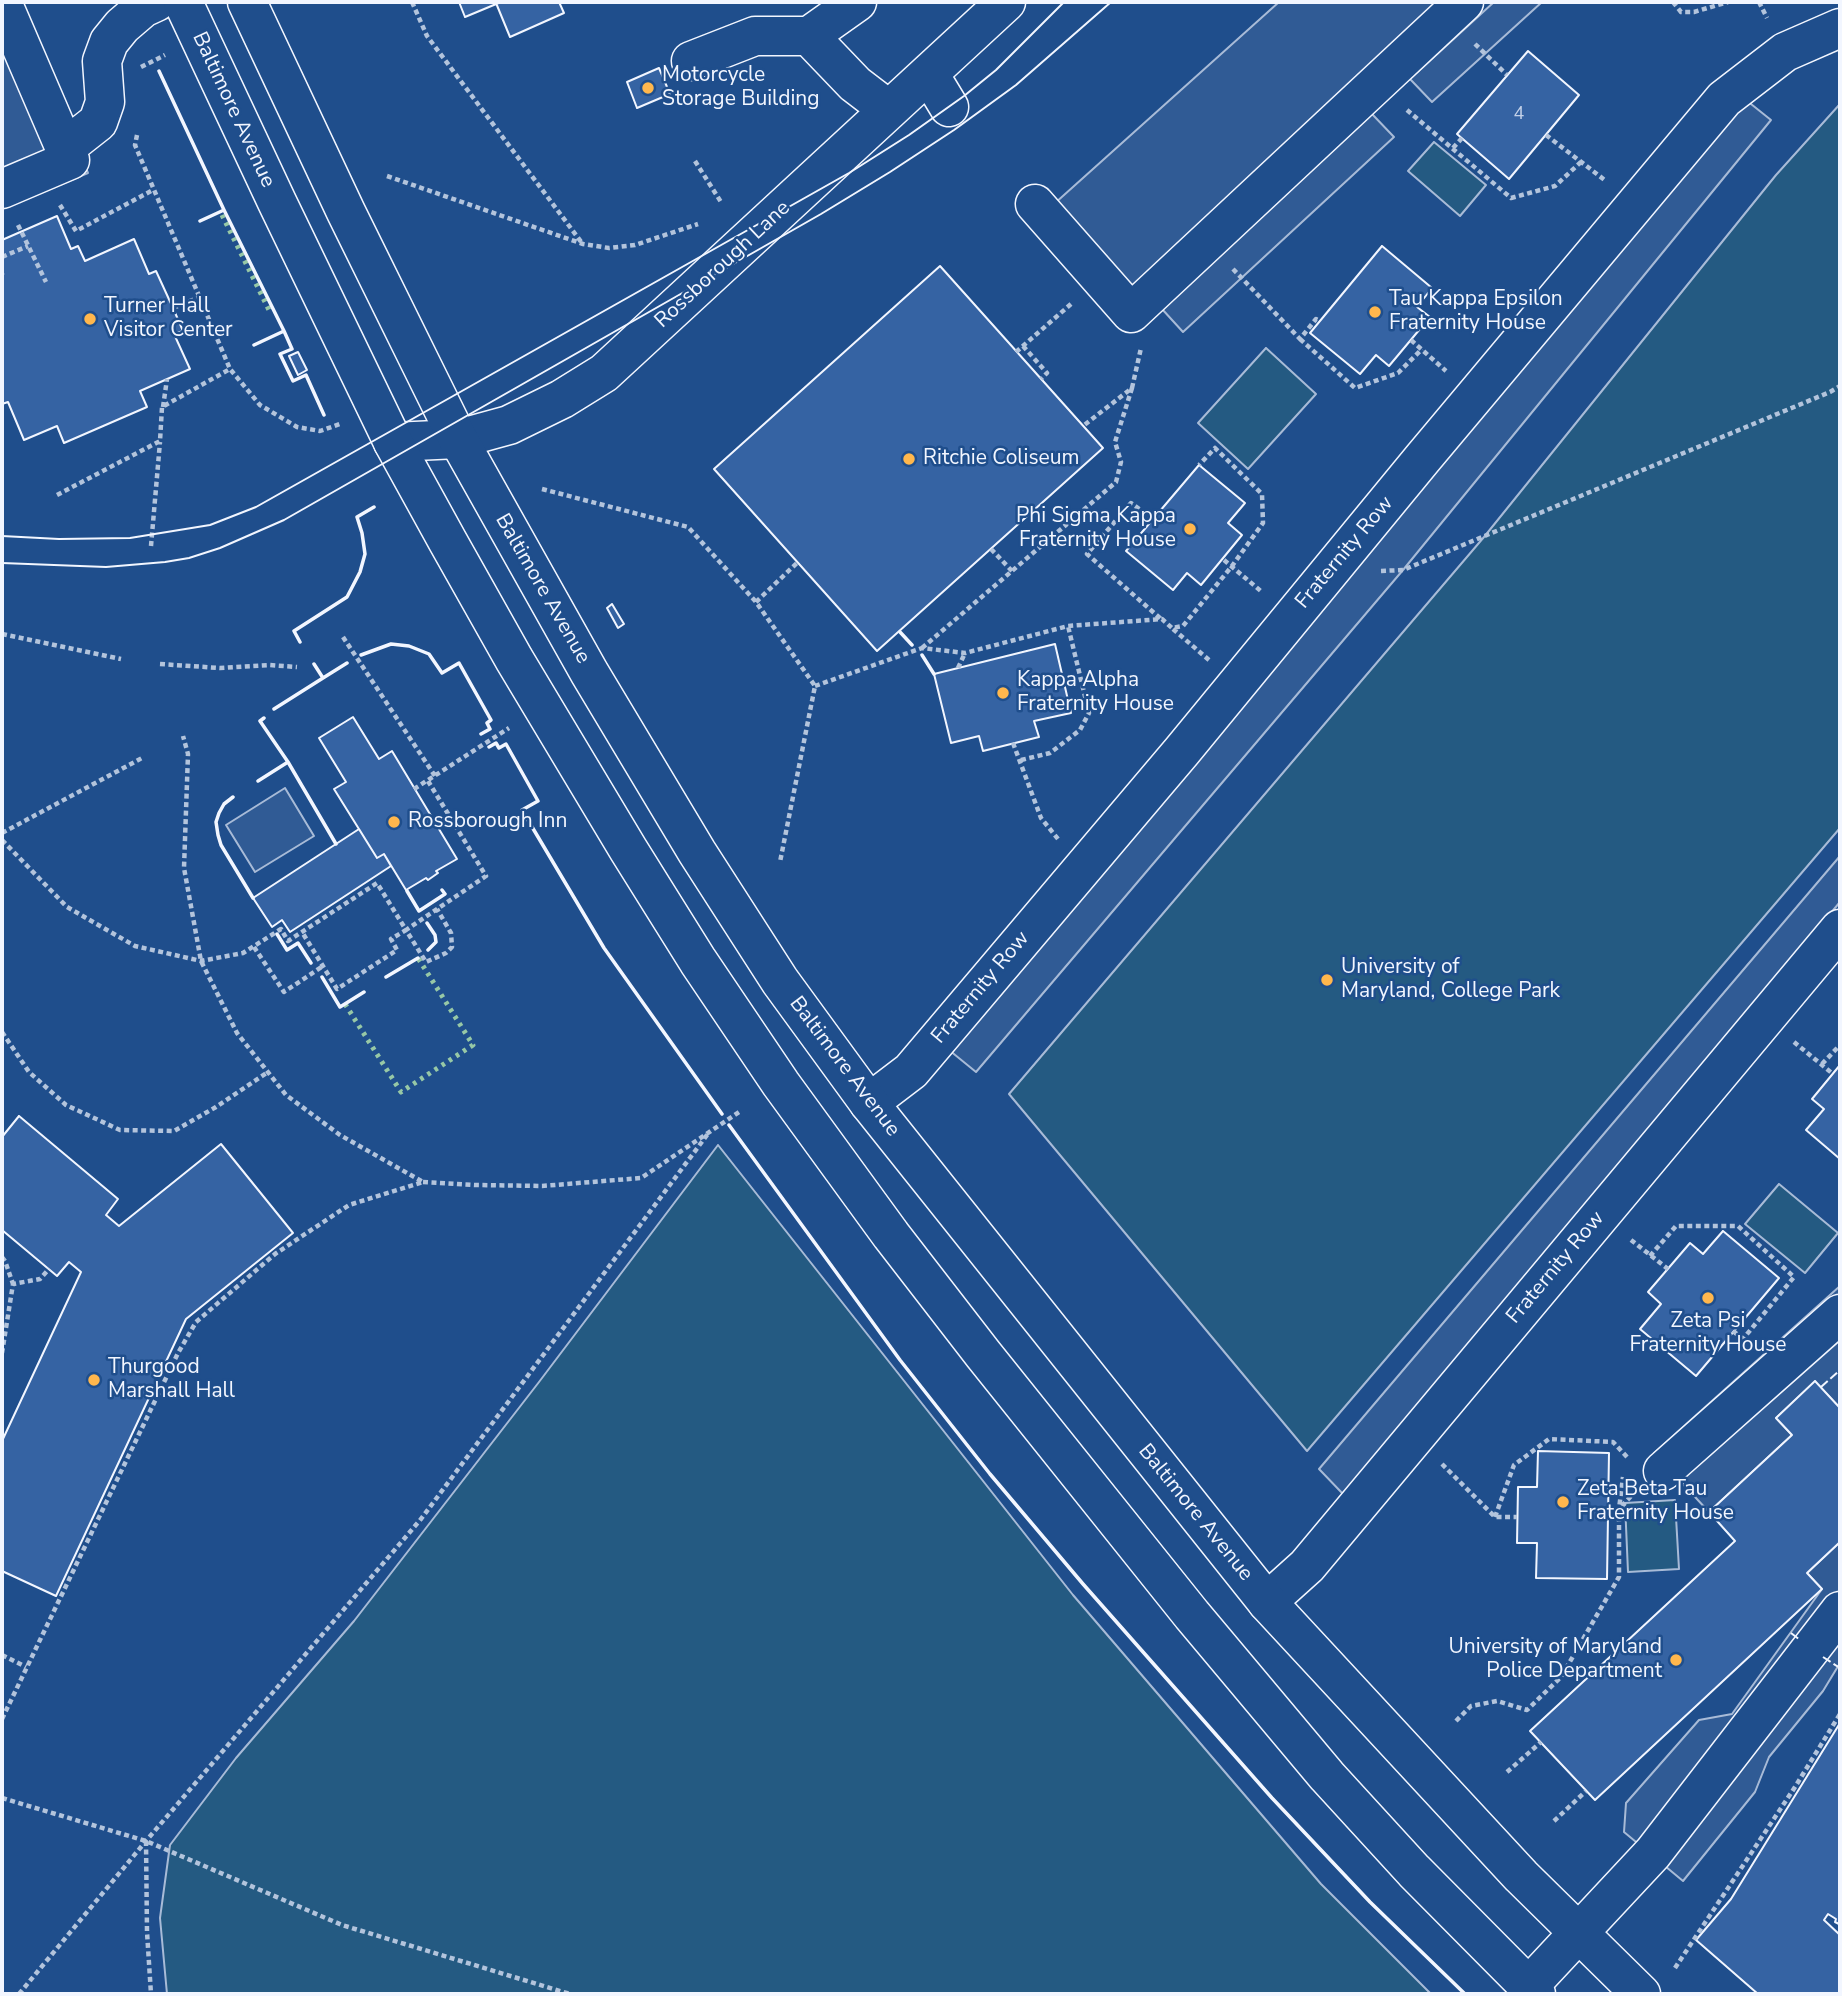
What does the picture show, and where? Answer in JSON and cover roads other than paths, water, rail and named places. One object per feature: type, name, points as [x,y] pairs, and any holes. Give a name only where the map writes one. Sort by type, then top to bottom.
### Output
[{"type":"main road","points":[[2,2],[71,160],[2,189]]},
{"type":"main road","points":[[65,148],[98,122],[105,102],[102,61],[109,42],[122,26],[143,8],[156,2]]},
{"type":"main road","name":"Baltimore Avenue","points":[[183,2],[393,442],[514,659],[628,849],[698,961],[781,1084],[891,1235],[1085,1482],[1301,1745],[1414,1871],[1532,1991]]},
{"type":"main road","name":"Baltimore Avenue","points":[[247,2],[346,212],[458,439],[589,672],[697,852],[780,981],[869,1103],[1267,1602],[1521,1876],[1641,1994]]},
{"type":"main road","points":[[691,61],[755,36],[809,36],[857,2]]},
{"type":"main road","name":"Rossborough Lane","points":[[393,442],[458,439],[509,425],[562,399],[604,373],[1006,2]]},
{"type":"main road","points":[[1035,204],[1131,313],[1464,2]]},
{"type":"main road","name":"Fraternity Row","points":[[869,1103],[911,1071],[1724,99],[1785,52],[1840,28]]},
{"type":"main road","points":[[809,36],[855,84],[889,110]]},
{"type":"main road","points":[[929,74],[949,107]]},
{"type":"main road","name":"Fraternity Row","points":[[1267,1602],[1307,1566],[1840,929]]},
{"type":"main road","points":[[1642,1473],[1840,1314]]},
{"type":"main road","points":[[1532,1991],[1579,1934],[1653,1853],[1840,1611]]},
{"type":"tram line","points":[[2,536],[59,539],[130,538],[210,525],[256,507],[849,173],[964,96],[996,70],[1064,2]]},
{"type":"tram line","points":[[2,563],[106,567],[165,562],[220,548],[284,520],[890,172],[1016,85],[1111,2]]},
{"type":"place","name":"Motorcycle Storage Building","points":[[648,88]]},
{"type":"place","name":"Tau Kappa Epsilon Fraternity House","points":[[1375,312]]},
{"type":"place","name":"Turner Hall Visitor Center","points":[[90,319]]},
{"type":"place","name":"Ritchie Coliseum","points":[[909,459]]},
{"type":"place","name":"Phi Sigma Kappa Fraternity House","points":[[1190,529]]},
{"type":"place","name":"Kappa Alpha Fraternity House","points":[[1003,693]]},
{"type":"place","name":"Rossborough Inn","points":[[394,822]]},
{"type":"place","name":"University of Maryland, College Park","points":[[1327,980]]},
{"type":"place","name":"Zeta Psi Fraternity House","points":[[1708,1298]]},
{"type":"place","name":"Thurgood Marshall Hall","points":[[94,1380]]},
{"type":"place","name":"Zeta Beta Tau Fraternity House","points":[[1563,1502]]},
{"type":"place","name":"University of Maryland Police Department","points":[[1676,1660]]}]
